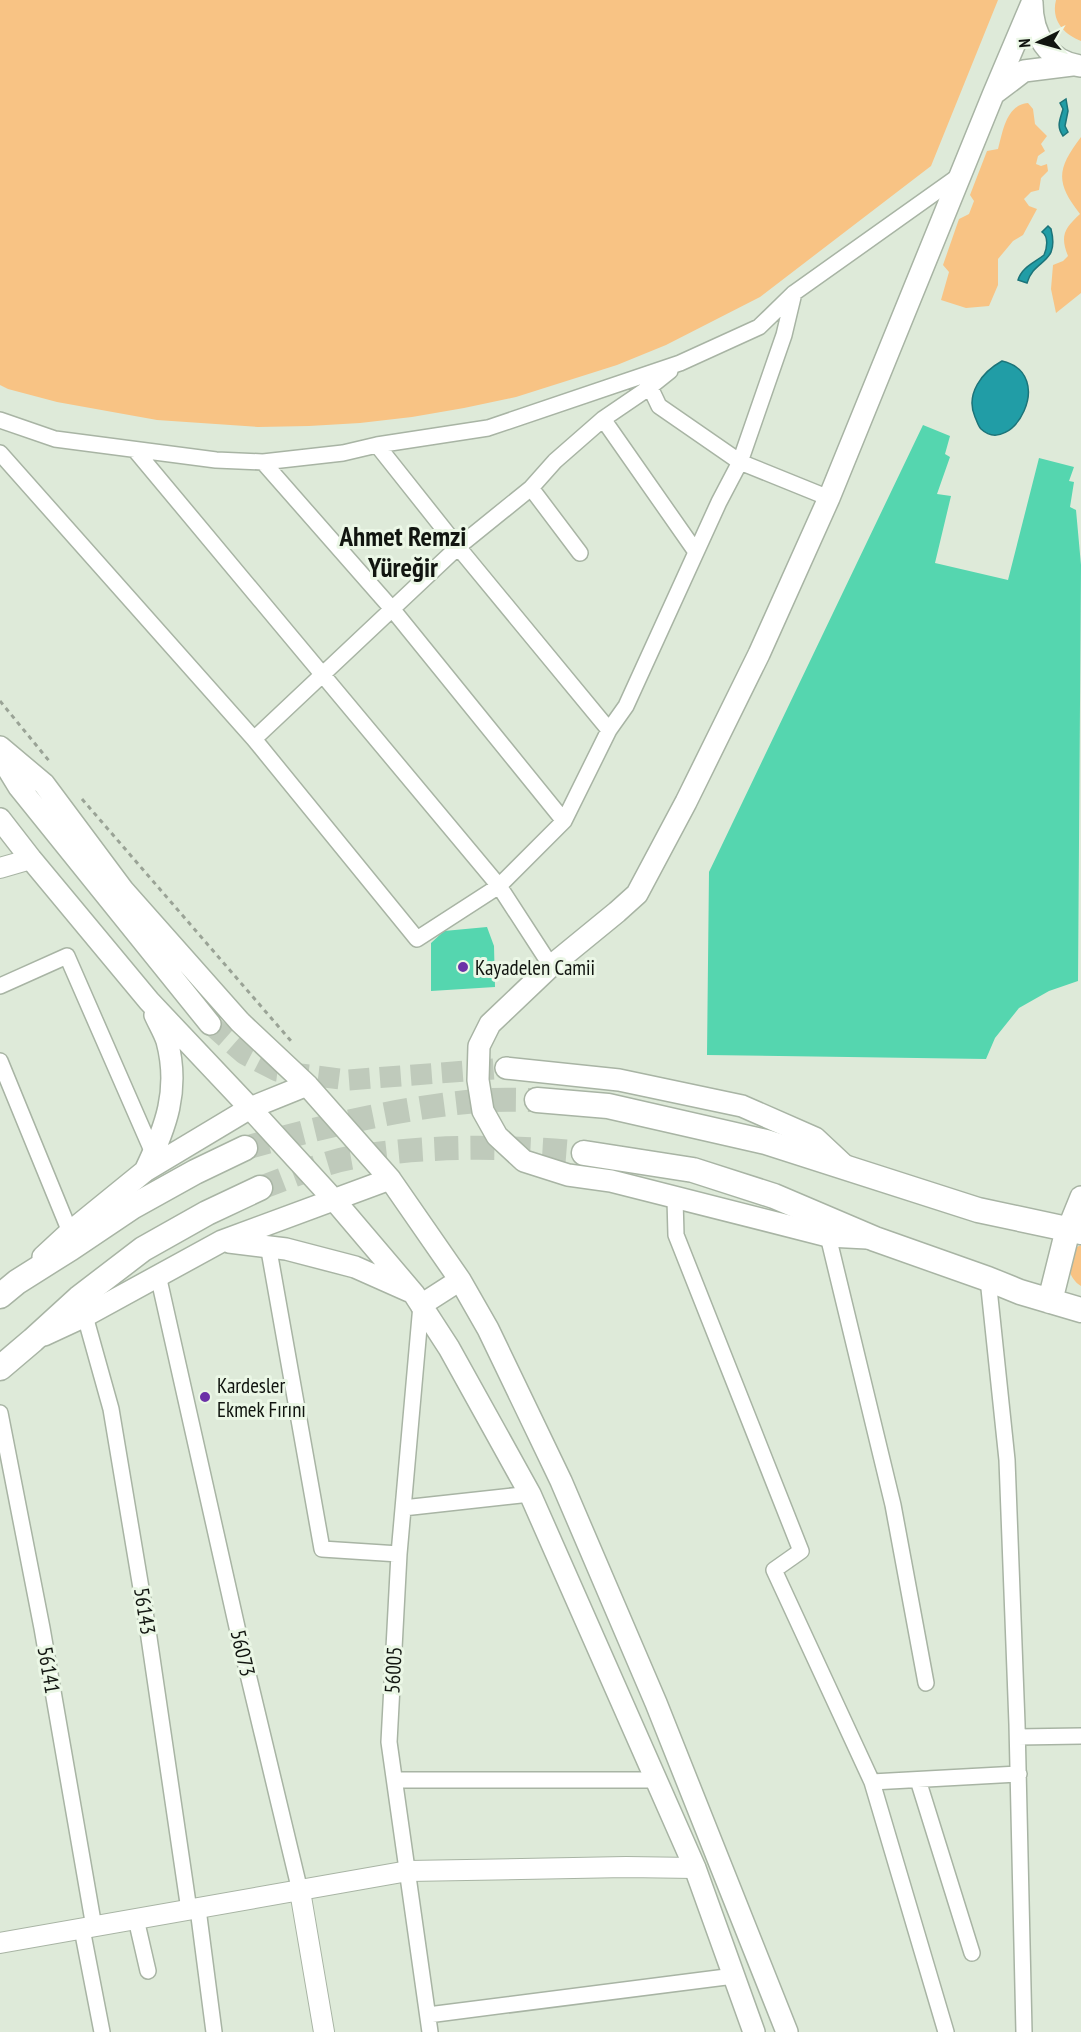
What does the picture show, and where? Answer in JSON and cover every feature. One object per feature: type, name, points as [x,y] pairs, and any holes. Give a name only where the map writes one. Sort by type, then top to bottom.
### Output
[{"type":"main road","points":[[1032,1],[1034,26],[1045,47],[1057,58],[1076,65]]},
{"type":"main road","points":[[875,1239],[828,1236],[610,1182],[568,1174],[524,1161],[497,1136],[483,1111],[478,1080],[479,1046],[490,1024],[550,966],[637,894],[686,802],[759,654],[829,498],[1032,1]]},
{"type":"main road","points":[[993,95],[1024,72],[1076,65]]},
{"type":"main road","points":[[0,747],[44,784],[123,890],[240,1022],[307,1085],[390,1179],[460,1280],[488,1329],[561,1481],[656,1703],[787,2032]]},
{"type":"main road","points":[[0,756],[19,787],[210,1024]]},
{"type":"main road","points":[[0,819],[149,1001],[335,1201],[418,1300],[449,1348],[530,1494],[695,1868],[754,2032]]},
{"type":"main road","points":[[149,1001],[167,1041],[172,1083],[170,1109],[149,1162]]},
{"type":"main road","points":[[506,1068],[619,1080],[742,1106],[815,1138],[849,1170]]},
{"type":"main road","points":[[8,1289],[149,1162],[250,1108],[307,1085]]},
{"type":"main road","points":[[537,1100],[608,1106],[766,1142],[978,1210],[1075,1230]]},
{"type":"main road","points":[[8,1289],[132,1207],[244,1148]]},
{"type":"main road","points":[[584,1153],[693,1170],[774,1196],[875,1239],[1020,1292],[1081,1310]]},
{"type":"main road","points":[[33,1340],[85,1316],[222,1241],[390,1179]]},
{"type":"main road","points":[[0,1368],[79,1298],[143,1249],[207,1213],[260,1188]]},
{"type":"main road","points":[[1050,1301],[1075,1230],[1081,1197]]},
{"type":"main road","points":[[222,1241],[268,1245],[355,1267],[418,1300]]},
{"type":"main road","points":[[418,1300],[460,1280]]},
{"type":"street","points":[[0,420],[55,439],[216,460],[263,462],[344,453],[377,445],[488,428],[680,363],[759,327],[794,293],[960,175]]},
{"type":"street","points":[[0,453],[254,739],[417,939],[499,886],[564,821],[609,730],[626,706],[740,462],[784,335],[794,293]]},
{"type":"street","points":[[254,739],[458,547],[531,488],[555,461],[603,419],[680,363]]},
{"type":"street","points":[[650,387],[659,406],[740,462],[829,498]]},
{"type":"street","points":[[603,419],[696,552]]},
{"type":"street","points":[[377,445],[609,730]]},
{"type":"street","points":[[135,450],[499,886],[550,966]]},
{"type":"street","points":[[263,462],[393,610],[564,821]]},
{"type":"street","points":[[531,488],[580,553]]},
{"type":"street","points":[[0,868],[31,859]]},
{"type":"street","points":[[0,986],[67,956],[149,1162]]},
{"type":"street","points":[[0,1061],[70,1232]]},
{"type":"street","points":[[675,1199],[676,1235],[801,1551],[774,1570],[872,1782],[946,2032]]},
{"type":"street","points":[[828,1236],[893,1505],[926,1683]]},
{"type":"street","points":[[268,1245],[322,1549],[399,1554]]},
{"type":"street","name":"56073","points":[[158,1275],[241,1645],[300,1891],[324,2032]]},
{"type":"street","points":[[988,1279],[1007,1460],[1018,1737],[1024,2032]]},
{"type":"street","name":"56005","points":[[418,1300],[399,1554],[389,1742],[430,2032]]},
{"type":"street","name":"56143","points":[[85,1316],[111,1409],[214,2032]]},
{"type":"street","name":"56141","points":[[0,1413],[42,1628],[102,2032]]},
{"type":"street","points":[[403,1508],[530,1494]]},
{"type":"street","points":[[1018,1737],[1081,1736]]},
{"type":"street","points":[[872,1782],[1018,1774]]},
{"type":"street","points":[[395,1780],[656,1780]]},
{"type":"street","points":[[918,1780],[972,1953]]},
{"type":"street","points":[[0,1943],[408,1871],[695,1868]]},
{"type":"street","points":[[136,1920],[148,1971]]},
{"type":"street","points":[[428,2014],[734,1976]]},
{"type":"path","points":[[0,700],[55,767]]},
{"type":"path","points":[[78,794],[275,1024]]},
{"type":"shaded area","points":[[0,0],[998,0],[931,166],[760,297],[666,345],[617,365],[516,397],[412,417],[360,423],[258,427],[157,420],[57,402],[0,385]]},
{"type":"shaded area","points":[[1056,0],[1081,0],[1081,41],[1060,25],[1055,14]]},
{"type":"shaded area","points":[[1028,103],[1033,109],[1035,124],[1047,136],[1041,144],[1045,151],[1038,156],[1036,164],[1041,166],[1047,164],[1048,171],[1041,178],[1039,190],[1031,192],[1024,199],[1029,206],[1037,209],[1023,235],[1013,241],[998,259],[998,285],[989,306],[966,308],[941,300],[949,272],[943,265],[959,219],[969,214],[974,201],[970,195],[987,151],[998,149],[1010,114],[1021,105]]},
{"type":"shaded area","points":[[1081,137],[1081,293],[1056,313],[1051,289],[1053,265],[1068,256],[1064,243],[1065,233],[1080,214],[1066,193],[1062,176],[1067,158]]},
{"type":"shaded area","points":[[1081,1245],[1081,1286],[1072,1277],[1069,1259],[1075,1249]]},
{"type":"water","points":[[1066,99],[1068,111],[1065,126],[1068,132],[1063,136],[1059,126],[1063,109],[1060,103]]},
{"type":"water","points":[[1048,226],[1051,229],[1053,241],[1049,255],[1030,275],[1027,283],[1018,280],[1025,268],[1044,255],[1047,246],[1042,232]]},
{"type":"water","points":[[1002,361],[1018,369],[1027,381],[1028,396],[1024,411],[1016,424],[1005,432],[993,435],[979,426],[972,408],[972,400],[982,377]]},
{"type":"building","points":[[923,425],[950,436],[945,454],[950,457],[937,494],[951,496],[935,563],[1008,580],[1039,458],[1074,467],[1069,481],[1074,482],[1070,507],[1076,510],[1081,565],[1078,981],[1049,991],[1019,1008],[995,1038],[986,1059],[707,1055],[709,872]]},
{"type":"building","name":"Kayadelen Camii","points":[[487,927],[494,946],[495,987],[431,991],[431,943],[444,931]]},
{"type":"tunnel","points":[[210,1024],[244,1054],[277,1071],[348,1080],[506,1068]]},
{"type":"tunnel","points":[[245,1148],[331,1126],[418,1108],[484,1100],[537,1100]]},
{"type":"tunnel","points":[[260,1188],[331,1162],[383,1153],[470,1148],[584,1153]]},
{"type":"place","name":"Kayadelen Camii","points":[[463,967]]},
{"type":"place","name":"Kardesler Ekmek Fırını","points":[[205,1397]]},
{"type":"district","name":"Ahmet Remzi Yüreğir","points":[[403,552]]}]
